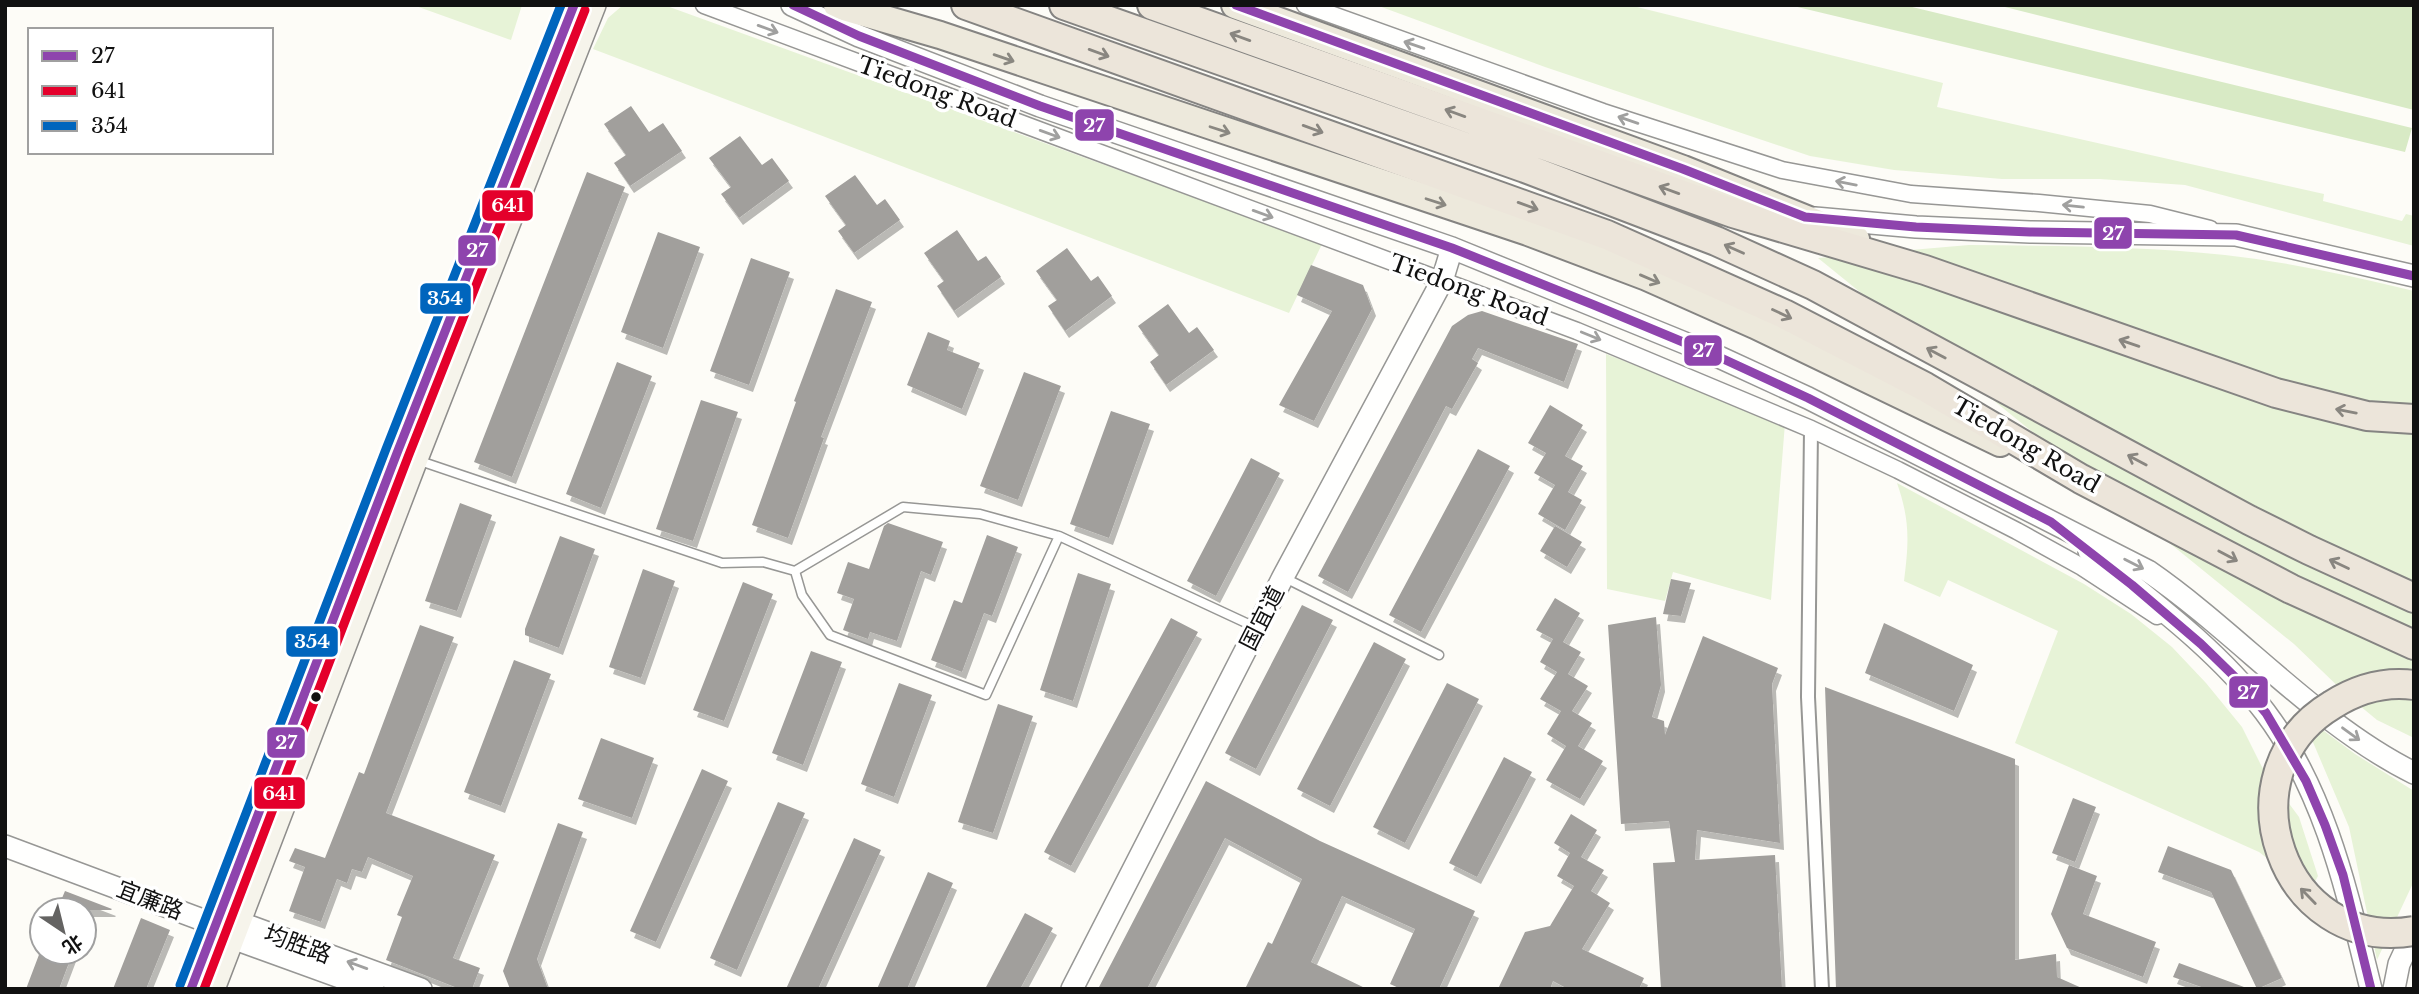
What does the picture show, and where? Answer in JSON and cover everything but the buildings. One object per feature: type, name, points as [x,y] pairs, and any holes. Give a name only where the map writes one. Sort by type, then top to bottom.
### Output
[{"type":"highway","name":"Tiedong Road","points":[[966,5],[1607,235],[1784,314],[1924,387],[2081,478],[2291,589],[2414,645]]},
{"type":"highway","name":"Tiedong Road","points":[[1064,5],[1525,168],[1716,241],[1814,285],[2261,526],[2414,598]]},
{"type":"highway","points":[[1152,5],[1733,213],[1925,270],[2289,397],[2368,416],[2414,419]]},
{"type":"highway","points":[[2291,589],[2338,621],[2414,662]]},
{"type":"highway","points":[[2414,685],[2371,687],[2356,692],[2319,712],[2307,723],[2285,756],[2274,788],[2273,817],[2280,850],[2292,877],[2318,906],[2354,928],[2368,932],[2414,932]]},
{"type":"main road","points":[[213,989],[229,928],[574,5]]},
{"type":"main road","points":[[406,456],[594,5]]},
{"type":"main road","points":[[837,5],[940,35],[1528,232],[1647,277],[1767,331],[1962,426],[2081,478]]},
{"type":"main road","points":[[1235,5],[1683,169],[1925,270]]},
{"type":"main road","points":[[191,989],[229,928]]},
{"type":"street","name":"Tiedong Road","points":[[704,5],[1577,331],[1811,429],[2017,531],[2082,567],[2201,644]]},
{"type":"street","name":"Tiedong Road","points":[[792,5],[859,36],[1040,106],[1452,248],[1719,357],[1808,398],[2148,571],[2183,595],[2304,698],[2356,738],[2414,773]]},
{"type":"street","points":[[1305,5],[1615,116],[1782,170],[1911,194],[2150,214],[2414,276]]},
{"type":"street","points":[[1733,213],[1916,227],[2236,235]]},
{"type":"street","name":"国宜道","points":[[1072,989],[1256,628],[1442,281],[1452,248]]},
{"type":"street","points":[[1811,429],[1808,697],[1822,989]]},
{"type":"street","points":[[2051,522],[2132,585],[2201,644],[2240,682],[2266,713],[2306,781],[2325,825],[2343,875],[2371,989]]},
{"type":"street","name":"宜廉路","points":[[5,846],[229,928]]},
{"type":"street","name":"均胜路","points":[[229,928],[373,989]]},
{"type":"street","name":"均胜路","points":[[229,928],[422,989]]},
{"type":"street","points":[[2394,989],[2399,964],[2414,932]]},
{"type":"lane","points":[[406,456],[722,563],[763,562],[795,571],[903,507],[980,514],[1059,536],[1256,628]]},
{"type":"lane","points":[[795,571],[802,595],[830,635],[986,695],[1059,536]]},
{"type":"lane","points":[[1283,577],[1439,654]]},
{"type":"green space","points":[[413,5],[522,5],[511,40]]},
{"type":"green space","points":[[623,5],[664,5],[1322,244],[1289,313],[593,49],[608,18]]},
{"type":"green space","points":[[1376,5],[1629,5],[1943,83],[1937,107],[2324,194],[2323,201],[2402,221],[2406,214],[2414,216],[2414,246],[2185,185],[2100,179],[2002,179],[1894,170],[1810,156],[1545,67]]},
{"type":"green space","points":[[1789,5],[1904,5],[2412,128],[2405,152]]},
{"type":"green space","points":[[1997,5],[2414,5],[2414,110]]},
{"type":"green space","points":[[1969,245],[2129,248],[2225,255],[2320,270],[2414,291],[2414,738],[2377,720],[2294,644],[1818,258]]},
{"type":"green space","points":[[1606,354],[1785,423],[1771,600],[1673,572],[1665,601],[1607,589]]},
{"type":"green space","points":[[1897,483],[2084,584],[2131,614],[2172,647],[2242,727],[2262,767],[2299,817],[2318,876],[2310,891],[2259,852],[2015,743],[2058,631],[1948,580],[1940,597],[1904,581],[1907,531]]},
{"type":"green space","points":[[2301,714],[2355,754],[2414,791],[2414,881],[2377,960],[2349,827]]},
{"type":"transit line","name":"354","points":[[180,985],[386,449],[561,5]]},
{"type":"transit line","name":"27","points":[[191,989],[397,453],[574,5]]},
{"type":"transit line","name":"27","points":[[793,5],[859,36],[1040,106],[1452,248],[1594,305],[1719,357],[1808,398],[2051,522],[2132,585],[2201,644],[2240,682],[2266,713],[2306,781],[2325,825],[2343,875],[2371,989]]},
{"type":"transit line","name":"27","points":[[1236,5],[1683,169],[1805,217],[1916,227],[2030,232],[2236,235],[2414,276]]},
{"type":"transit line","name":"641","points":[[204,989],[408,457],[585,10]]}]
